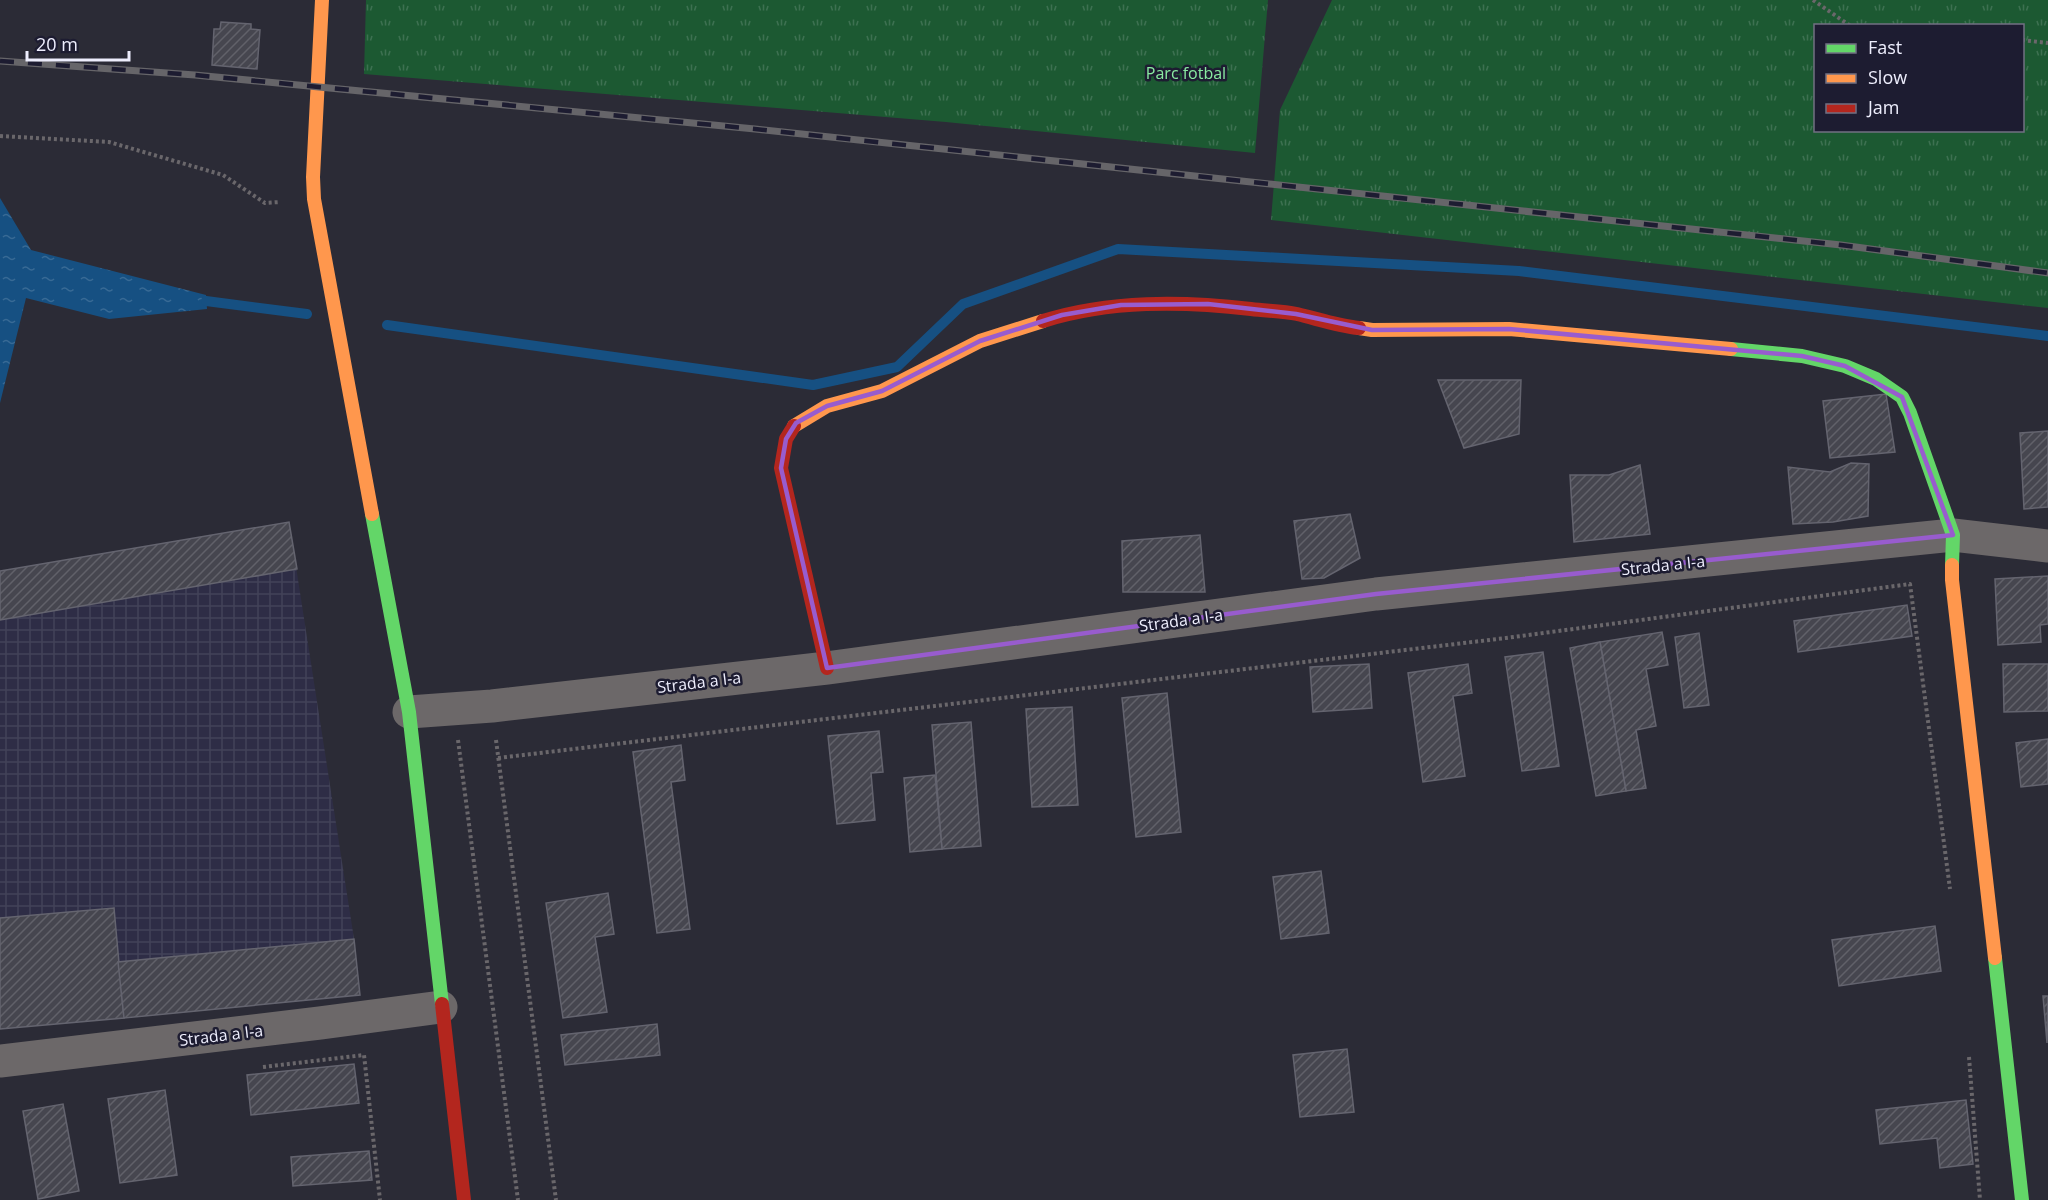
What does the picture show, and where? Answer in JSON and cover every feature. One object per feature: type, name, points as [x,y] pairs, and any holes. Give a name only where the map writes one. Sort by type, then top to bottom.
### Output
[{"type":"street","points":[[322,0],[313,177],[314,199],[409,712],[464,1200]]},
{"type":"street","points":[[826,668],[781,468],[786,439],[796,423],[826,406],[882,391],[980,341],[1062,315],[1121,305],[1208,304],[1296,314],[1341,326],[1372,330],[1509,329],[1802,356],[1845,366],[1876,379],[1902,397],[1953,535],[1952,580],[2022,1200]]},
{"type":"street","name":"Strada a I-a","points":[[409,712],[492,706],[826,668],[1376,594],[1953,535],[2048,546]]},
{"type":"street","name":"Strada a I-a","points":[[0,1060],[441,1007]]},
{"type":"path","points":[[1813,0],[1848,24]]},
{"type":"path","points":[[2024,40],[2048,42]]},
{"type":"path","points":[[0,136],[109,142],[223,174],[265,203],[314,199]]},
{"type":"path","points":[[498,758],[1494,639],[1910,584],[1950,891]]},
{"type":"path","points":[[492,706],[556,1200]]},
{"type":"path","points":[[454,710],[518,1200]]},
{"type":"path","points":[[1968,1051],[1980,1200]]},
{"type":"path","points":[[260,1067],[364,1055],[380,1200]]},
{"type":"highlighted area","points":[[1208,304],[1296,314],[1372,330],[1509,329],[1802,356],[1845,366],[1902,397],[1953,535],[1376,594],[827,668],[781,468],[786,439],[796,423],[827,406],[882,391],[980,341],[1062,315],[1121,305]]},
{"type":"shaded area","points":[[289,522],[354,939],[360,995],[0,1029],[0,571]]},
{"type":"green space","name":"Parc fotbal","points":[[366,0],[1268,0],[1255,153],[946,122],[364,74]]},
{"type":"green space","points":[[1332,0],[2048,0],[2048,308],[1271,220],[1280,110]]},
{"type":"water","points":[[0,198],[31,250],[206,295],[207,309],[109,319],[26,298],[0,403]]},
{"type":"building","points":[[221,22],[251,24],[251,29],[260,30],[257,69],[212,65],[214,29],[220,29]]},
{"type":"building","points":[[1438,380],[1521,380],[1519,434],[1464,448]]},
{"type":"building","points":[[1886,394],[1895,452],[1830,458],[1823,401]]},
{"type":"building","points":[[2048,431],[2048,507],[2024,509],[2020,433]]},
{"type":"building","points":[[1851,463],[1869,464],[1868,516],[1833,522],[1793,524],[1788,467],[1830,472]]},
{"type":"building","points":[[1640,465],[1650,534],[1574,542],[1570,475],[1609,475]]},
{"type":"building","points":[[1350,514],[1360,558],[1324,578],[1302,579],[1294,521]]},
{"type":"building","points":[[289,522],[297,569],[0,620],[0,571]]},
{"type":"building","points":[[1200,535],[1205,592],[1123,592],[1122,541]]},
{"type":"building","points":[[2048,576],[2048,624],[2040,625],[2041,642],[1998,645],[1995,579]]},
{"type":"building","points":[[1907,605],[1912,636],[1798,652],[1794,621]]},
{"type":"building","points":[[1662,632],[1668,665],[1646,669],[1656,726],[1636,730],[1646,788],[1626,791],[1600,642]]},
{"type":"building","points":[[1699,633],[1709,705],[1684,708],[1675,637]]},
{"type":"building","points":[[1600,642],[1626,791],[1596,796],[1570,648]]},
{"type":"building","points":[[1543,652],[1559,766],[1522,771],[1505,657]]},
{"type":"building","points":[[1369,664],[1372,708],[1313,712],[1310,667]]},
{"type":"building","points":[[1468,664],[1472,693],[1453,696],[1465,776],[1423,782],[1408,673]]},
{"type":"building","points":[[2003,664],[2048,664],[2048,711],[2004,712]]},
{"type":"building","points":[[1167,693],[1181,832],[1136,837],[1122,698]]},
{"type":"building","points":[[1072,707],[1078,805],[1032,807],[1026,709]]},
{"type":"building","points":[[971,722],[981,846],[942,849],[932,725]]},
{"type":"building","points":[[879,731],[883,772],[871,773],[875,820],[837,824],[828,736]]},
{"type":"building","points":[[2048,739],[2048,784],[2021,787],[2016,743]]},
{"type":"building","points":[[681,745],[685,780],[671,782],[690,929],[657,933],[633,752]]},
{"type":"building","points":[[935,775],[942,849],[910,852],[904,778]]},
{"type":"building","points":[[1321,871],[1329,933],[1281,939],[1273,877]]},
{"type":"building","points":[[608,893],[614,934],[595,937],[607,1012],[563,1018],[546,903]]},
{"type":"building","points":[[114,908],[124,1018],[0,1029],[0,918]]},
{"type":"building","points":[[1935,926],[1941,971],[1839,986],[1832,940]]},
{"type":"building","points":[[354,939],[360,995],[124,1018],[118,962]]},
{"type":"building","points":[[2043,996],[2048,996],[2047,1043]]},
{"type":"building","points":[[657,1024],[660,1055],[565,1065],[561,1035]]},
{"type":"building","points":[[1347,1049],[1354,1112],[1300,1117],[1293,1055]]},
{"type":"building","points":[[354,1064],[359,1103],[251,1115],[247,1075]]},
{"type":"building","points":[[165,1090],[177,1175],[120,1183],[108,1099]]},
{"type":"building","points":[[1966,1100],[1973,1164],[1940,1168],[1937,1138],[1880,1144],[1876,1110]]},
{"type":"building","points":[[63,1104],[79,1191],[38,1199],[23,1111]]},
{"type":"building","points":[[369,1151],[372,1180],[293,1186],[291,1157]]},
{"type":"waterway","points":[[387,325],[813,385],[897,367],[963,304],[1118,249],[1519,271],[2048,336]]},
{"type":"waterway","points":[[206,301],[307,314]]},
{"type":"railway","points":[[0,61],[195,75],[755,129],[1841,245],[2048,273]]},
{"type":"traffic: fast","points":[[1731,349],[1802,356],[1845,366],[1876,379],[1902,397],[1910,413],[1953,535],[1952,565]]},
{"type":"traffic: fast","points":[[372,514],[409,712],[442,1004]]},
{"type":"traffic: fast","points":[[1995,958],[2022,1200]]},
{"type":"traffic: slow","points":[[322,0],[313,177],[314,199],[372,514]]},
{"type":"traffic: slow","points":[[794,426],[827,406],[882,391],[980,341],[1043,321]]},
{"type":"traffic: slow","points":[[1359,328],[1372,330],[1509,329],[1731,349]]},
{"type":"traffic: slow","points":[[1952,565],[1995,958]]},
{"type":"traffic: jam","points":[[1043,321],[1094,309],[1173,304],[1286,312],[1359,328]]},
{"type":"traffic: jam","points":[[794,426],[786,439],[781,468],[827,668]]},
{"type":"traffic: jam","points":[[442,1004],[464,1200]]}]
